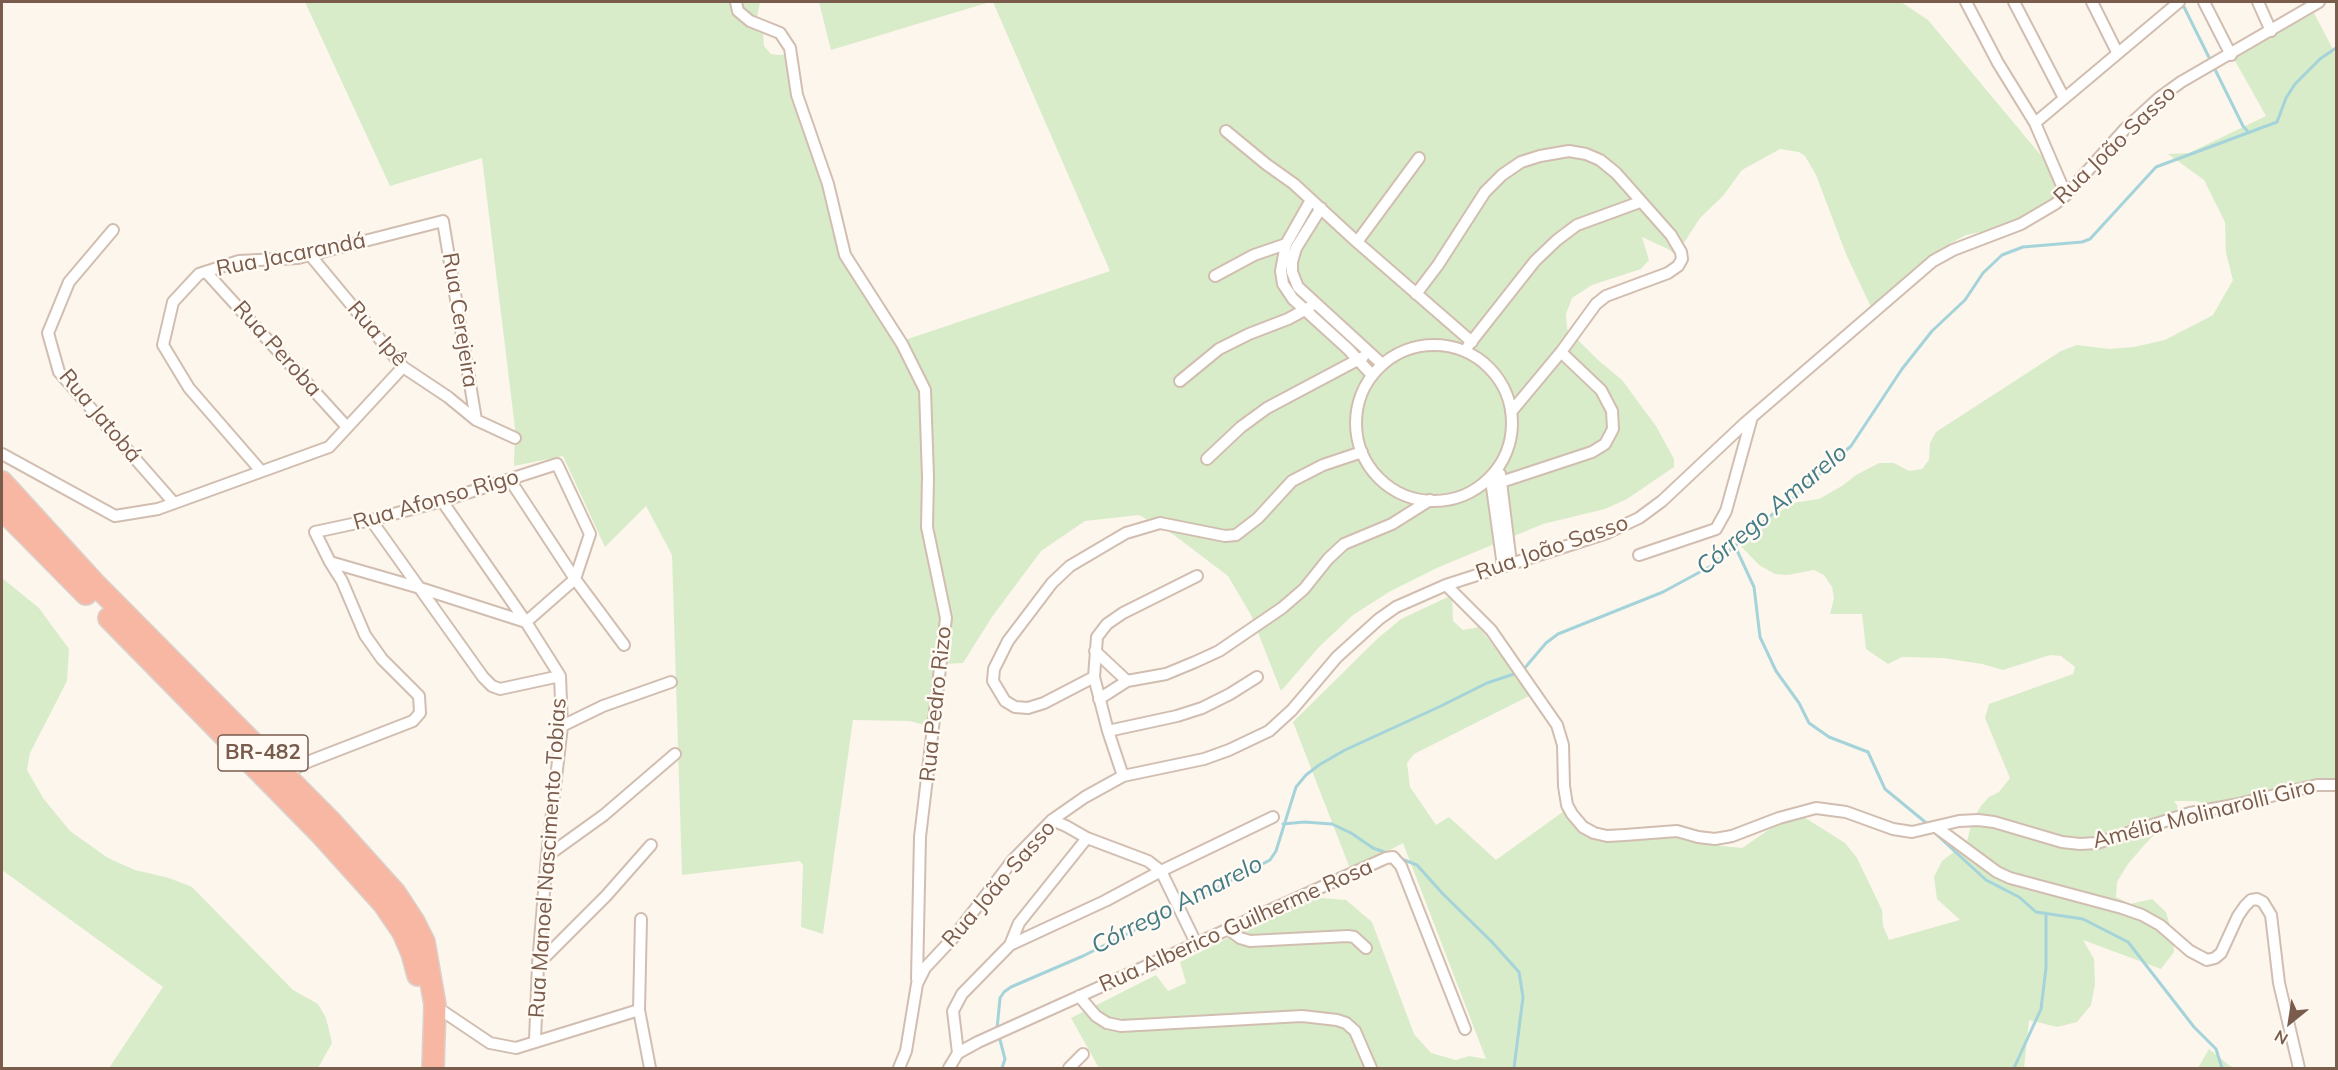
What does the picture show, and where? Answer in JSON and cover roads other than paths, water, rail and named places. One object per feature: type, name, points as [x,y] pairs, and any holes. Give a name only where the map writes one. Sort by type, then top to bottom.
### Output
[{"type":"highway","name":"BR-482","points":[[2,482],[208,708],[284,774],[384,904],[403,932],[412,953],[422,996],[420,1068]]},
{"type":"highway","name":"BR-482","points":[[2,509],[70,578],[208,708],[326,828],[388,885],[414,922],[424,942],[435,1005],[433,1068]]},
{"type":"highway","points":[[2,525],[26,534]]},
{"type":"highway","points":[[70,578],[96,585]]},
{"type":"street","name":"Rua Pedro Rizo","points":[[736,2],[738,11],[750,21],[780,33],[790,48],[797,95],[828,184],[845,255],[902,344],[925,390],[927,527],[946,618],[920,837],[917,984]]},
{"type":"street","points":[[1966,2],[1998,63],[2036,123],[2066,195]]},
{"type":"street","points":[[2014,2],[2064,98]]},
{"type":"street","points":[[2092,2],[2117,52]]},
{"type":"street","points":[[2204,2],[2231,55]]},
{"type":"street","points":[[2258,2],[2271,31]]},
{"type":"street","name":"Rua João Sasso","points":[[900,1068],[906,1051],[917,984],[925,969],[953,938],[1001,875],[1052,820],[1085,796],[1123,776],[1204,759],[1269,731],[1292,710],[1337,657],[1379,619],[1396,607],[1446,585],[1607,533],[1639,518],[1662,501],[1752,417],[1933,261],[1953,250],[2021,224],[2046,210],[2066,195],[2116,139],[2152,104],[2181,82],[2319,2]]},
{"type":"street","points":[[2036,123],[2173,4]]},
{"type":"street","points":[[1226,131],[1321,208],[1357,243],[1472,342]]},
{"type":"street","points":[[1416,294],[1438,266],[1485,192],[1502,175],[1521,162],[1540,156],[1569,151],[1586,154],[1600,160],[1616,173],[1671,235],[1681,252],[1682,259],[1678,266],[1668,273],[1605,296],[1596,304],[1561,352],[1511,412]]},
{"type":"street","points":[[1357,243],[1419,158]]},
{"type":"street","points":[[1311,200],[1286,244],[1281,271],[1283,284],[1293,299],[1372,375]]},
{"type":"street","points":[[1464,351],[1535,261],[1557,240],[1577,225],[1641,202]]},
{"type":"street","points":[[1321,208],[1296,248],[1292,272],[1298,287],[1382,364]]},
{"type":"street","name":"Rua Jacarandá","points":[[261,471],[189,388],[164,345],[174,302],[199,274],[239,261],[298,258],[443,221]]},
{"type":"street","name":"Rua Cerejeira","points":[[443,221],[476,420]]},
{"type":"street","name":"Rua Jatobá","points":[[113,231],[69,282],[48,333],[60,372],[174,503]]},
{"type":"street","points":[[1215,276],[1254,255],[1286,244]]},
{"type":"street","name":"Rua Ipê","points":[[310,255],[404,367],[448,397],[476,420],[515,438]]},
{"type":"street","name":"Rua Peroba","points":[[206,272],[347,427]]},
{"type":"street","points":[[1180,381],[1219,349],[1306,310],[1315,303]]},
{"type":"street","points":[[1507,565],[1494,481],[1498,466],[1507,449],[1511,431],[1511,412],[1503,387],[1487,366],[1464,351],[1443,345],[1421,346],[1401,352],[1382,364],[1372,375],[1362,393],[1356,412],[1356,433],[1362,452],[1373,471],[1389,486],[1409,496],[1447,500],[1494,481],[1592,452],[1605,444],[1613,429],[1612,411],[1601,390],[1561,352]]},
{"type":"street","points":[[1206,459],[1240,427],[1267,408],[1359,360],[1370,351]]},
{"type":"street","points":[[2,454],[115,516],[158,509],[328,447],[404,367]]},
{"type":"street","points":[[1639,555],[1716,529],[1726,510],[1752,417]]},
{"type":"street","points":[[1094,677],[1044,704],[1028,708],[1015,707],[1005,701],[993,681],[994,669],[1008,641],[1052,583],[1070,566],[1126,534],[1160,523],[1225,536],[1236,535],[1258,518],[1292,481],[1323,465],[1362,452]]},
{"type":"street","name":"Rua Afonso Rigo","points":[[330,562],[315,531],[371,520],[442,501],[557,464],[590,534],[576,579]]},
{"type":"street","points":[[510,480],[576,579],[624,645]]},
{"type":"street","points":[[1099,699],[1127,681],[1166,674],[1220,651],[1282,608],[1304,589],[1344,544],[1392,524],[1430,500]]},
{"type":"street","points":[[371,520],[483,677],[492,686],[500,689],[560,676],[526,622],[442,501]]},
{"type":"street","points":[[330,562],[526,622]]},
{"type":"street","points":[[284,774],[310,761],[413,721],[420,713],[419,696],[382,659],[365,635],[342,581],[330,562]]},
{"type":"street","points":[[1123,776],[1094,677],[1097,637],[1107,624],[1123,612],[1197,576]]},
{"type":"street","points":[[526,622],[576,579]]},
{"type":"street","name":"Amélia Molinarolli Giro","points":[[1446,585],[1491,630],[1562,735],[1564,786],[1568,805],[1583,827],[1594,833],[1625,836],[1677,831],[1715,839],[1732,836],[1779,818],[1816,808],[1846,812],[1893,829],[1912,832],[1959,821],[1978,820],[1994,822],[2062,842],[2097,843],[2190,813],[2317,785],[2337,784]]},
{"type":"street","points":[[1095,651],[1127,681]]},
{"type":"street","name":"Rua Manoel Nascimento Tobias","points":[[535,1041],[538,964],[547,856],[562,726],[560,676]]},
{"type":"street","points":[[1108,731],[1202,708],[1257,677]]},
{"type":"street","points":[[562,726],[603,706],[671,682]]},
{"type":"street","points":[[547,856],[604,815],[675,754]]},
{"type":"street","points":[[949,1068],[958,1053],[953,1011],[962,994],[1010,945],[1105,901],[1161,870],[1274,817]]},
{"type":"street","points":[[1052,820],[1087,838],[1142,858],[1161,870],[1197,943]]},
{"type":"street","points":[[1936,827],[1997,872],[2010,878],[2142,915],[2160,925],[2190,951],[2207,960],[2221,953],[2245,906],[2251,900],[2257,899],[2263,902],[2271,915],[2279,983],[2299,1068]]},
{"type":"street","points":[[1010,945],[1019,923],[1087,838]]},
{"type":"street","points":[[538,964],[606,896],[651,845]]},
{"type":"street","name":"Rua Alberico Guilherme Rosa","points":[[958,1053],[1386,858],[1393,858],[1401,866],[1465,1029]]},
{"type":"street","points":[[641,919],[639,1010],[650,1068]]},
{"type":"street","points":[[1228,929],[1240,938],[1250,941],[1348,936],[1354,937],[1366,948]]},
{"type":"street","points":[[1079,996],[1096,1016],[1107,1023],[1121,1026],[1302,1016],[1337,1020],[1346,1023],[1355,1031],[1371,1068]]},
{"type":"street","points":[[435,1005],[490,1043],[516,1048],[639,1010]]},
{"type":"street","points":[[1069,1068],[1083,1054]]},
{"type":"waterway","points":[[2184,7],[2243,126],[2249,133]]},
{"type":"waterway","name":"Córrego Amarelo","points":[[1523,670],[1546,643],[1558,634],[1663,592],[1711,566],[1792,498],[1851,446],[1902,369],[1932,331],[1965,300],[1983,273],[2002,255],[2023,247],[2082,242],[2090,239],[2156,167],[2277,122],[2286,98],[2295,84],[2320,59],[2336,48]]},
{"type":"waterway","points":[[1735,546],[1754,587],[1760,637],[1776,671],[1799,703],[1809,723],[1829,737],[1868,752],[1885,789],[1930,826]]},
{"type":"waterway","name":"Córrego Amarelo","points":[[1183,906],[1270,860],[1276,851],[1296,787],[1319,765],[1345,750],[1487,683],[1517,673]]},
{"type":"waterway","points":[[1283,824],[1304,822],[1332,824],[1351,833],[1373,848],[1387,853]]},
{"type":"waterway","points":[[1937,835],[1986,880],[2019,897],[2036,912],[2083,919],[2128,942],[2194,1027],[2216,1049],[2222,1068]]},
{"type":"waterway","points":[[1399,858],[1417,865],[1519,972],[1523,997],[1514,1068]]},
{"type":"waterway","name":"Córrego Amarelo","points":[[997,1029],[1000,998],[1011,987],[1083,956],[1177,909]]},
{"type":"waterway","points":[[2014,1068],[2041,1009],[2046,968],[2046,913]]},
{"type":"waterway","name":"Córrego Amarelo","points":[[999,1036],[1005,1059],[1002,1068]]}]
